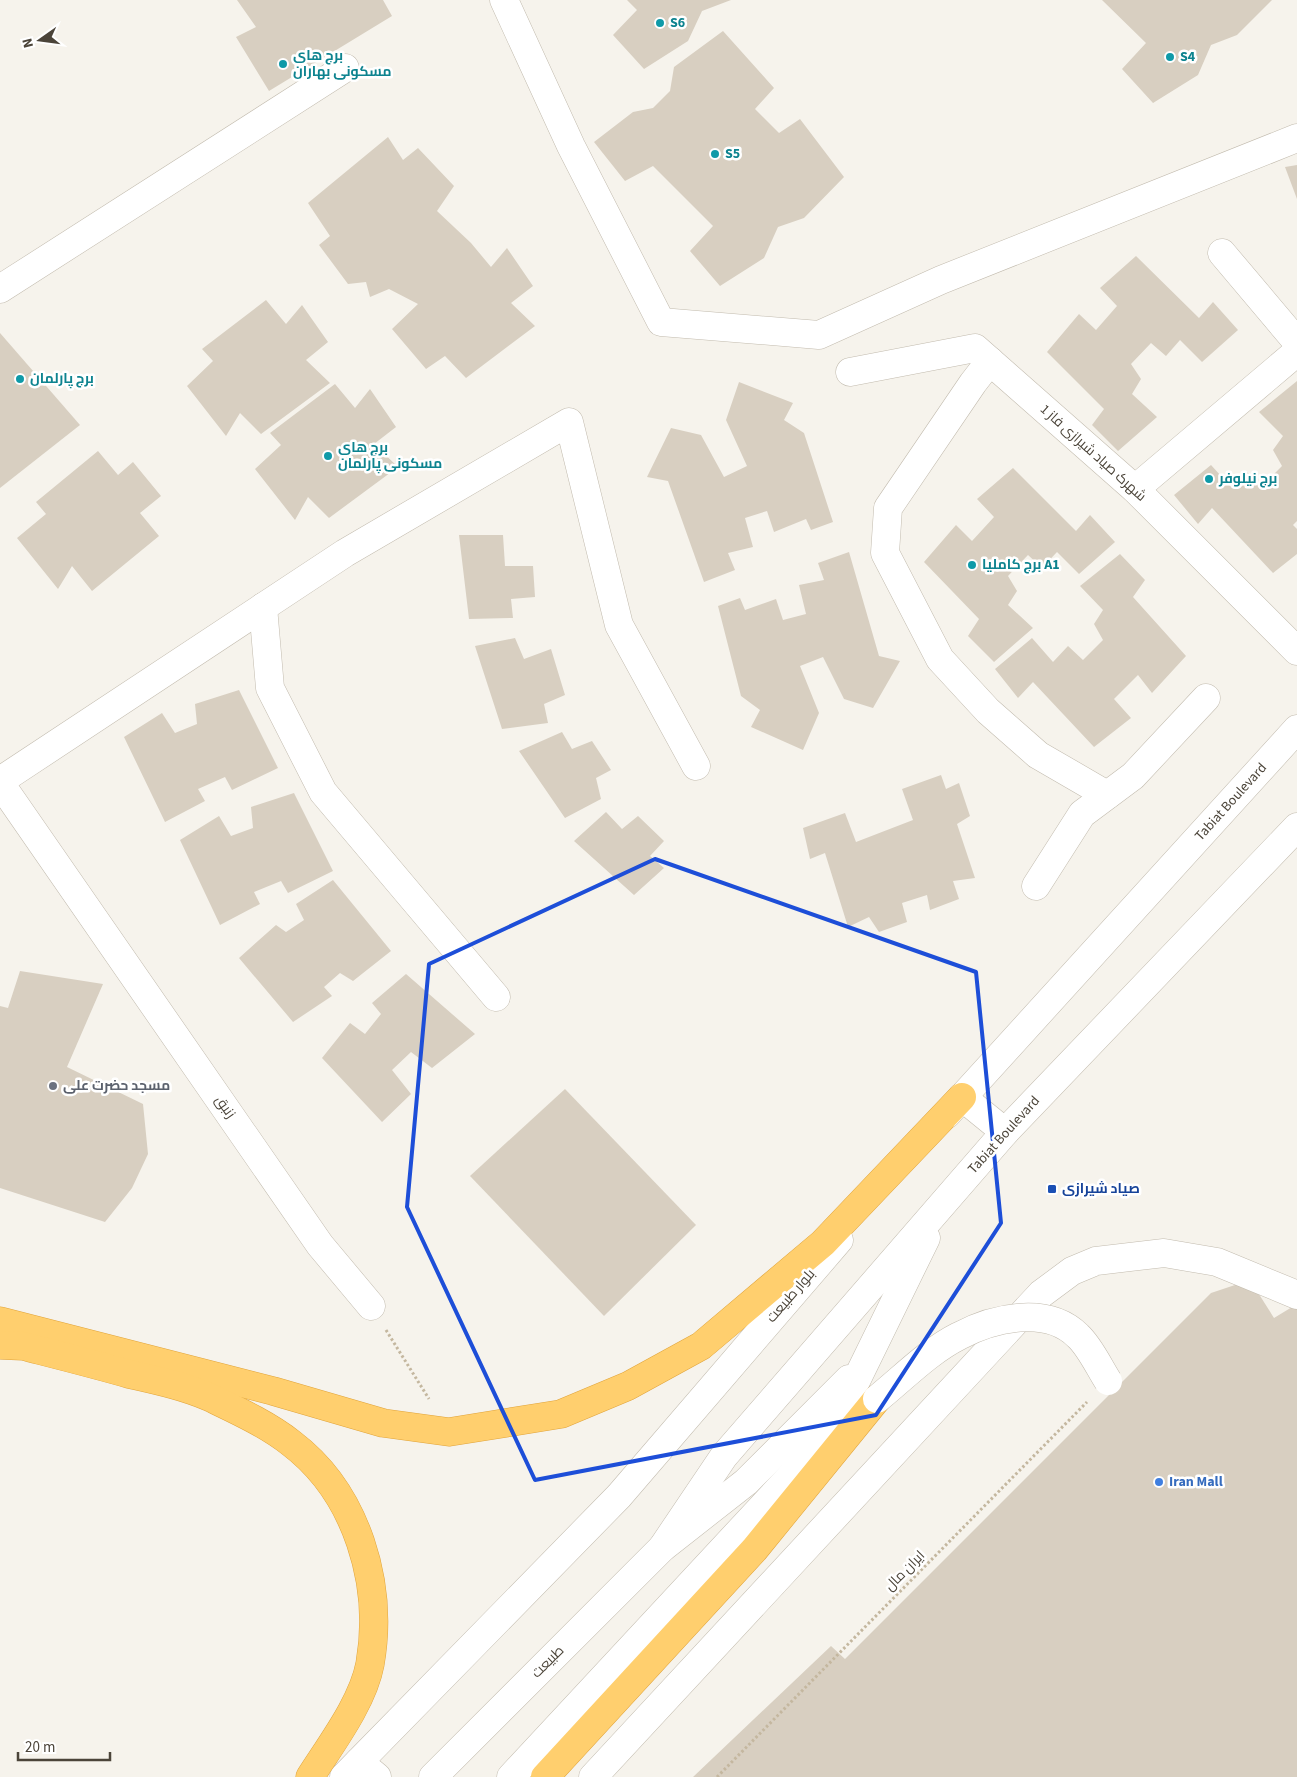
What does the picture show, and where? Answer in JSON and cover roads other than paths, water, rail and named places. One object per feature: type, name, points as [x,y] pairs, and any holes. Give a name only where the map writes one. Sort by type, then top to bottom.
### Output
[{"type":"highway","points":[[0,1321],[273,1391],[383,1424],[449,1432],[561,1414],[628,1386],[701,1346],[823,1243],[962,1097]]},
{"type":"highway","points":[[0,1345],[23,1346],[155,1380],[208,1397],[292,1443],[322,1472],[349,1514],[367,1563],[373,1610],[370,1665],[352,1711],[310,1777]]},
{"type":"highway","points":[[545,1777],[754,1550],[877,1399]]},
{"type":"street","points":[[504,0],[571,146],[661,322],[819,335],[941,280],[1297,138]]},
{"type":"street","points":[[0,289],[345,68]]},
{"type":"street","points":[[1222,253],[1297,342]]},
{"type":"street","name":"شهرک صیاد شیرازی فاز 1","points":[[850,372],[975,348],[1135,489],[1297,651]]},
{"type":"street","points":[[1135,489],[1297,352]]},
{"type":"street","points":[[990,361],[888,508],[885,553],[940,659],[988,711],[1038,755],[1107,795]]},
{"type":"street","points":[[0,782],[345,553],[569,422],[619,625],[696,766]]},
{"type":"street","points":[[263,607],[270,688],[323,792],[496,997]]},
{"type":"street","points":[[1036,886],[1082,814],[1133,776],[1206,698]]},
{"type":"street","name":"Tabiat Boulevard","points":[[962,1097],[1297,729]]},
{"type":"street","name":"زنبق","points":[[0,782],[320,1245],[371,1306]]},
{"type":"street","name":"Tabiat Boulevard","points":[[662,1548],[724,1456],[1005,1132],[1297,827]]},
{"type":"street","points":[[962,1097],[1005,1132]]},
{"type":"street","name":"بلوار طبیعت","points":[[360,1772],[619,1496],[962,1097]]},
{"type":"street","points":[[511,1777],[830,1434],[943,1204]]},
{"type":"street","points":[[593,1777],[1041,1294],[1072,1271],[1096,1261],[1164,1253],[1217,1262],[1297,1295]]},
{"type":"street","points":[[877,1399],[958,1336],[996,1321],[1033,1317],[1056,1322],[1078,1336],[1108,1380]]},
{"type":"street","points":[[662,1548],[746,1482],[865,1364]]},
{"type":"street","name":"طبیعت","points":[[433,1777],[662,1548]]},
{"type":"place","name":"S6","points":[[660,23]]},
{"type":"place","name":"S4","points":[[1170,57]]},
{"type":"place","name":"برج های مسکونی بهاران","points":[[283,64]]},
{"type":"place","name":"S5","points":[[715,154]]},
{"type":"place","name":"برج پارلمان","points":[[20,379]]},
{"type":"place","name":"برج های مسکونی پارلمان","points":[[328,456]]},
{"type":"place","name":"برج نیلوفر","points":[[1209,479]]},
{"type":"place","name":"برج کاملیا A1","points":[[972,565]]},
{"type":"place","name":"مسجد حضرت علی","points":[[53,1086]]},
{"type":"place","name":"صیاد شیرازی","points":[[1052,1189]]},
{"type":"place","name":"Iran Mall","points":[[1159,1482]]}]
